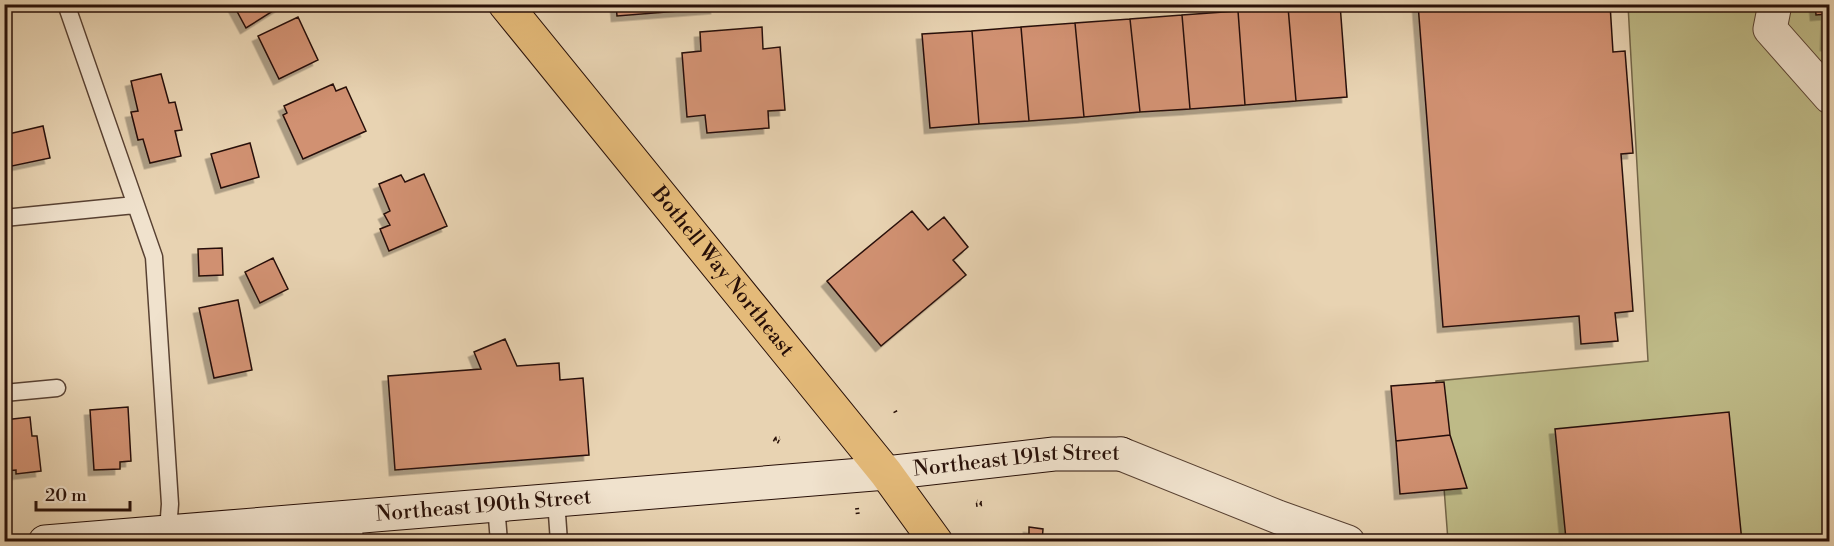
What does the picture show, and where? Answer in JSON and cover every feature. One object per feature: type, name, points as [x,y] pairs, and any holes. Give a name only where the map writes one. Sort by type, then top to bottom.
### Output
[{"type":"main road","name":"Bothell Way Northeast","points":[[505,4],[886,473],[936,542]]},
{"type":"street","points":[[1775,4],[1770,29],[1830,97]]},
{"type":"street","name":"Northeast 191st Street","points":[[886,473],[1054,454],[1121,454],[1278,517],[1348,542]]},
{"type":"street","name":"Northeast 190th Street","points":[[45,542],[168,530],[354,529],[496,505],[886,473]]},
{"type":"lane","points":[[66,4],[154,257],[170,504],[168,530]]},
{"type":"lane","points":[[4,218],[135,205]]},
{"type":"lane","points":[[4,393],[57,388]]},
{"type":"lane","points":[[556,500],[559,542]]},
{"type":"lane","points":[[496,505],[500,542]]},
{"type":"path","points":[[857,507],[858,516]]},
{"type":"shaded area","points":[[1628,5],[1829,5],[1829,541],[1448,541],[1436,381],[1648,361]]},
{"type":"building","points":[[233,4],[284,4],[246,28]]},
{"type":"building","points":[[616,4],[715,4],[716,8],[617,16]]},
{"type":"building","points":[[1340,4],[1347,97],[1296,101],[1288,7]]},
{"type":"building","points":[[1418,4],[1610,4],[1613,52],[1625,51],[1633,153],[1621,154],[1633,311],[1615,313],[1618,341],[1581,344],[1579,316],[1443,327]]},
{"type":"building","points":[[1815,4],[1830,4],[1830,45],[1826,45],[1827,14],[1816,15]]},
{"type":"building","points":[[1288,7],[1296,101],[1245,105],[1238,11]]},
{"type":"building","points":[[1238,11],[1245,105],[1190,109],[1182,15]]},
{"type":"building","points":[[1182,15],[1190,109],[1140,112],[1130,19]]},
{"type":"building","points":[[298,17],[318,60],[279,79],[258,36]]},
{"type":"building","points":[[1130,19],[1140,112],[1084,117],[1075,23]]},
{"type":"building","points":[[1075,23],[1084,117],[1029,121],[1021,27]]},
{"type":"building","points":[[762,27],[763,49],[780,47],[785,110],[768,111],[769,128],[707,133],[705,115],[687,117],[682,53],[701,51],[700,32]]},
{"type":"building","points":[[1021,27],[1029,121],[979,124],[972,31]]},
{"type":"building","points":[[972,31],[979,124],[930,128],[922,34]]},
{"type":"building","points":[[161,74],[169,103],[175,102],[182,130],[175,131],[181,156],[150,163],[143,139],[138,140],[131,112],[138,111],[131,81]]},
{"type":"building","points":[[333,84],[336,91],[346,87],[366,131],[303,159],[283,115],[287,113],[284,106]]},
{"type":"building","points":[[43,126],[50,158],[12,166],[11,164],[4,165],[4,135]]},
{"type":"building","points":[[250,143],[259,177],[221,188],[211,154]]},
{"type":"building","points":[[424,174],[447,226],[389,251],[380,229],[390,225],[384,214],[390,211],[379,184],[401,175],[405,182]]},
{"type":"building","points":[[912,211],[928,230],[944,217],[968,247],[953,260],[966,275],[881,346],[827,281]]},
{"type":"building","points":[[222,248],[223,275],[199,276],[198,249]]},
{"type":"building","points":[[273,258],[288,289],[260,303],[245,272]]},
{"type":"building","points":[[238,300],[252,370],[214,378],[199,308]]},
{"type":"building","points":[[505,339],[517,366],[559,363],[560,380],[583,378],[589,455],[395,470],[388,376],[481,369],[474,352]]},
{"type":"building","points":[[1444,382],[1450,435],[1396,441],[1391,386]]},
{"type":"building","points":[[128,407],[131,461],[120,462],[120,469],[94,470],[90,410]]},
{"type":"building","points":[[1729,412],[1742,542],[1586,542],[1585,537],[1566,539],[1555,429]]},
{"type":"building","points":[[30,417],[32,436],[37,436],[41,471],[16,474],[16,470],[4,471],[4,420]]},
{"type":"building","points":[[1450,435],[1467,488],[1400,494],[1396,441]]},
{"type":"building","points":[[1029,527],[1043,529],[1042,542],[1029,542]]}]
